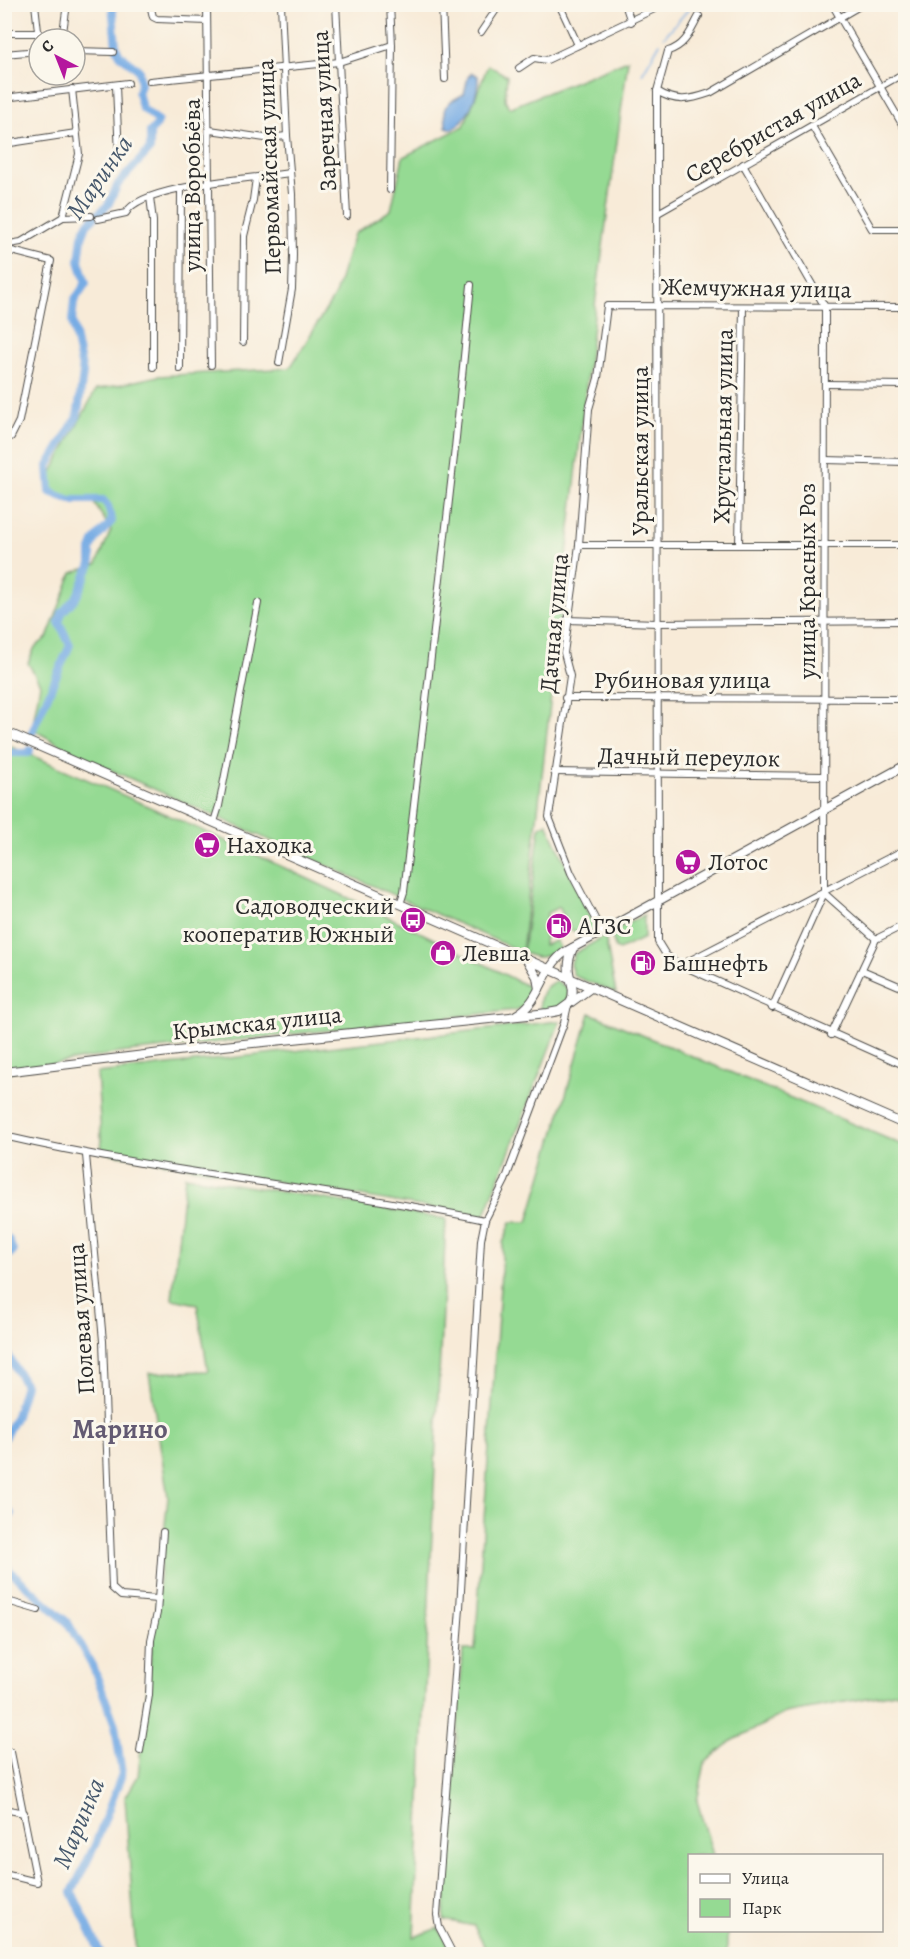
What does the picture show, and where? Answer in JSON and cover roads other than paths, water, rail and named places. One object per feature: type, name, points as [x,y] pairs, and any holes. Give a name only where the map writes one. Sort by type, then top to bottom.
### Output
[{"type":"main road","points":[[4,731],[906,1125]]},
{"type":"main road","points":[[527,960],[536,963],[570,950],[906,765]]},
{"type":"main road","points":[[570,950],[548,969],[536,999],[538,1009],[550,1013],[570,1003],[592,987]]},
{"type":"main road","points":[[570,950],[567,964],[573,989],[570,1003]]},
{"type":"main road","points":[[527,960],[537,977],[539,989]]},
{"type":"main road","points":[[539,989],[560,975]]},
{"type":"main road","points":[[513,1016],[536,999]]},
{"type":"main road","name":"Крымская улица","points":[[4,1072],[215,1046],[550,1013]]},
{"type":"street","points":[[35,4],[38,27]]},
{"type":"street","points":[[64,27],[67,4]]},
{"type":"street","points":[[150,4],[153,18],[207,21]]},
{"type":"street","name":"улица Воробьёва","points":[[207,4],[211,365]]},
{"type":"street","name":"Первомайская улица","points":[[279,363],[292,289],[292,194],[286,136],[281,4]]},
{"type":"street","name":"Заречная улица","points":[[336,4],[347,216]]},
{"type":"street","points":[[390,4],[392,45],[390,190]]},
{"type":"street","points":[[442,4],[445,79]]},
{"type":"street","points":[[481,32],[500,4]]},
{"type":"street","points":[[559,4],[578,45]]},
{"type":"street","points":[[625,4],[631,22]]},
{"type":"street","points":[[519,68],[534,57],[547,60],[665,4]]},
{"type":"street","points":[[832,4],[906,131]]},
{"type":"street","points":[[657,92],[671,100],[689,100],[710,93],[863,4]]},
{"type":"street","name":"Уральская улица","points":[[699,15],[685,41],[676,49],[668,51],[657,92],[658,942],[666,955],[681,965],[831,1035],[906,1066]]},
{"type":"street","points":[[4,33],[27,35]]},
{"type":"street","points":[[150,81],[339,62],[392,45]]},
{"type":"street","points":[[87,51],[113,52]]},
{"type":"street","points":[[4,54],[27,52]]},
{"type":"street","name":"Серебристая улица","points":[[658,213],[906,72]]},
{"type":"street","points":[[4,98],[128,83]]},
{"type":"street","points":[[116,86],[119,156]]},
{"type":"street","points":[[63,217],[80,154],[72,89]]},
{"type":"street","points":[[812,126],[872,229],[906,229]]},
{"type":"street","points":[[210,130],[266,138],[286,136]]},
{"type":"street","points":[[4,144],[76,133]]},
{"type":"street","name":"улица Красных Роз","points":[[743,164],[825,308],[824,893],[772,1008]]},
{"type":"street","points":[[98,219],[126,213],[129,208],[150,197],[181,188],[210,182],[290,173]]},
{"type":"street","points":[[243,342],[244,236],[256,178]]},
{"type":"street","points":[[180,369],[181,188]]},
{"type":"street","points":[[150,197],[153,221],[153,367]]},
{"type":"street","points":[[4,247],[21,242],[63,217],[91,216]]},
{"type":"street","points":[[4,247],[51,261],[19,421],[11,437],[4,440]]},
{"type":"street","points":[[400,904],[405,884],[434,643],[471,285]]},
{"type":"street","name":"Жемчужная улица","points":[[607,306],[906,307]]},
{"type":"street","name":"Дачная улица","points":[[602,932],[571,873],[549,817],[570,676],[564,653],[579,545],[589,409],[598,378],[607,306]]},
{"type":"street","name":"Хрустальная улица","points":[[739,545],[743,307]]},
{"type":"street","points":[[826,384],[906,385]]},
{"type":"street","points":[[825,460],[906,462]]},
{"type":"street","points":[[579,545],[906,545]]},
{"type":"street","points":[[214,822],[258,603]]},
{"type":"street","points":[[567,621],[657,623],[906,621]]},
{"type":"street","name":"Рубиновая улица","points":[[566,698],[906,699]]},
{"type":"street","name":"Дачный переулок","points":[[554,772],[824,776]]},
{"type":"street","points":[[681,965],[906,849]]},
{"type":"street","points":[[824,893],[876,939]]},
{"type":"street","points":[[831,1035],[876,939],[906,924]]},
{"type":"street","points":[[862,970],[906,989]]},
{"type":"street","points":[[453,1954],[439,1926],[437,1915],[460,1608],[481,1240],[485,1220],[505,1181],[570,1003]]},
{"type":"street","points":[[550,1013],[564,1023]]},
{"type":"street","points":[[4,1136],[87,1155],[178,1168],[485,1220]]},
{"type":"street","name":"Полевая улица","points":[[87,1155],[103,1341],[112,1588],[121,1596],[157,1599]]},
{"type":"street","points":[[140,1751],[149,1695],[151,1640],[157,1613],[163,1532]]},
{"type":"street","points":[[4,1600],[38,1610]]},
{"type":"street","points":[[4,1750],[11,1752],[37,1882],[4,1874]]},
{"type":"street","points":[[4,1809],[24,1813]]},
{"type":"street","points":[[4,1946],[6,1954]]},
{"type":"water","points":[[472,73],[478,76],[478,83],[468,113],[452,129],[446,127],[445,108],[451,101],[464,94],[468,77]]},
{"type":"waterway","name":"Маринка","points":[[31,734],[70,645],[59,622],[62,613],[77,596],[91,564],[91,550],[95,540],[112,521],[108,506],[103,500],[70,500],[50,492],[48,466],[77,417],[79,405],[83,373],[72,321],[74,301],[86,283],[79,261],[82,237],[87,224],[108,205],[118,184],[150,149],[150,132],[158,121],[142,108],[138,92],[141,85],[139,70],[120,55],[116,46],[112,4]]},
{"type":"waterway","points":[[664,37],[693,4]]},
{"type":"waterway","points":[[642,74],[660,43]]},
{"type":"waterway","name":"Маринка","points":[[4,753],[29,753],[30,750]]},
{"type":"waterway","name":"Маринка","points":[[4,1236],[9,1240],[13,1251],[4,1259]]},
{"type":"waterway","name":"Маринка","points":[[4,1348],[25,1385],[16,1416],[4,1438]]},
{"type":"waterway","name":"Маринка","points":[[4,1504],[11,1514],[4,1527]]},
{"type":"waterway","name":"Маринка","points":[[4,1559],[9,1570],[68,1623],[94,1669],[115,1725],[122,1774],[95,1845],[72,1892],[101,1954]]},
{"type":"place","name":"Находка","points":[[207,845]]},
{"type":"place","name":"Лотос","points":[[688,862]]},
{"type":"place","name":"Садоводческий кооператив Южный","points":[[413,920]]},
{"type":"place","name":"АГЗС","points":[[559,926]]},
{"type":"place","name":"Левша","points":[[443,953]]},
{"type":"place","name":"Башнефть","points":[[643,963]]},
{"type":"district","name":"Марино","points":[[120,1429]]}]
